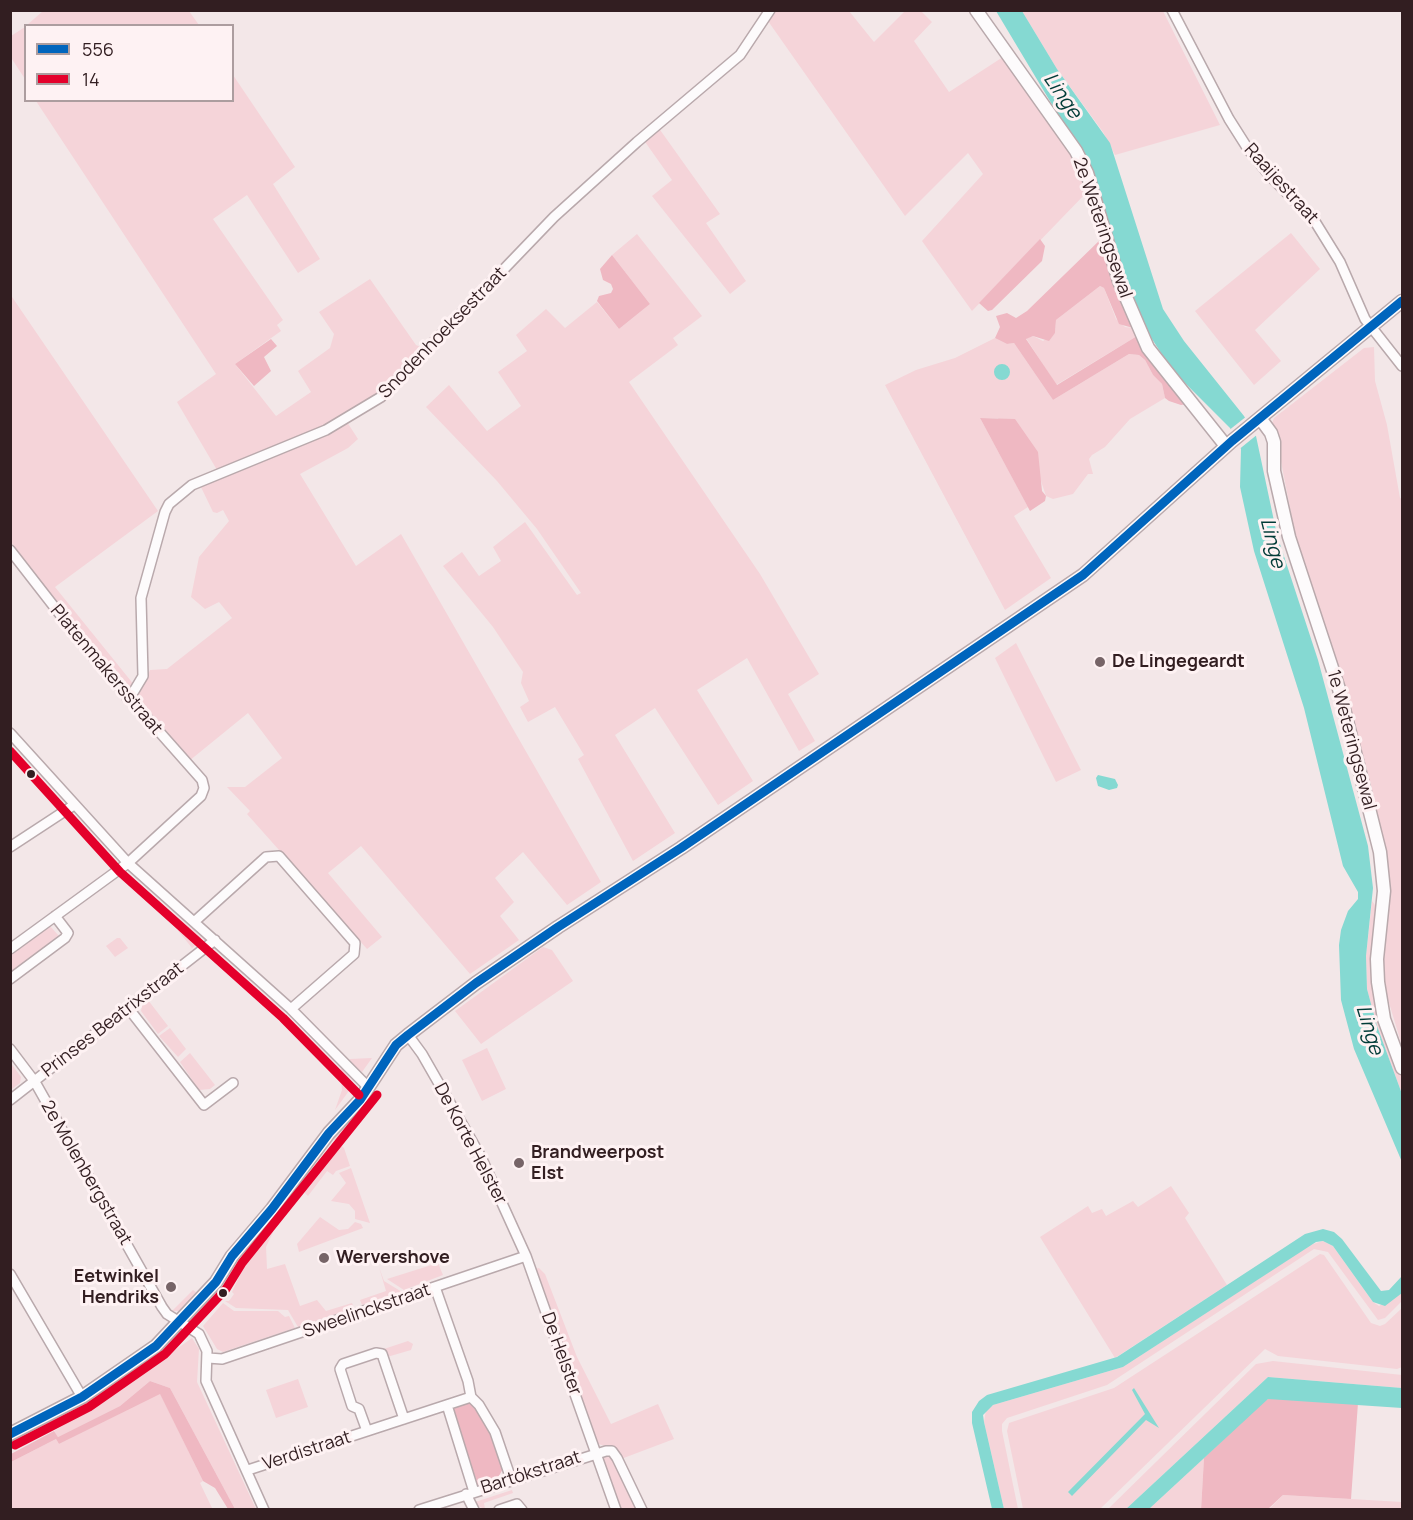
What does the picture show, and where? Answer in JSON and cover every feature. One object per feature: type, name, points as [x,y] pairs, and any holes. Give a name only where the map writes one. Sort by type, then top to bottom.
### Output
[{"type":"street","name":"Snodenhoeksestraat","points":[[127,698],[143,676],[141,598],[169,504],[192,485],[326,430],[381,397],[554,217],[637,142],[740,55],[770,10]]},
{"type":"street","name":"2e Weteringsewal","points":[[976,10],[1076,151],[1087,173],[1119,281],[1148,348],[1229,444]]},
{"type":"street","name":"Raaijestraat","points":[[1172,10],[1248,149],[1270,177],[1314,220],[1325,235],[1371,327],[1402,366]]},
{"type":"street","points":[[10,1434],[82,1397],[156,1346],[216,1282],[231,1256],[272,1209],[329,1133],[368,1087],[396,1045],[408,1035],[476,983],[558,927],[681,848],[1083,575],[1229,444],[1402,301]]},
{"type":"street","name":"1e Weteringsewal","points":[[1256,421],[1271,433],[1274,442],[1274,471],[1289,537],[1339,689],[1380,852],[1384,891],[1377,959],[1378,982],[1384,1019],[1402,1068]]},
{"type":"street","name":"Platenmakersstraat","points":[[10,550],[36,586],[127,698],[202,780],[204,788],[201,796],[128,863]]},
{"type":"street","points":[[10,733],[128,863],[291,1009],[368,1087]]},
{"type":"street","points":[[10,750],[20,744]]},
{"type":"street","points":[[10,848],[74,805]]},
{"type":"street","points":[[194,922],[266,857],[279,856],[355,944],[354,954],[291,1009]]},
{"type":"street","points":[[10,949],[128,863]]},
{"type":"street","points":[[10,979],[65,938],[68,933],[55,916]]},
{"type":"street","name":"Prinses Beatrixstraat","points":[[10,1100],[215,940]]},
{"type":"street","points":[[129,1009],[204,1105],[233,1083]]},
{"type":"street","name":"De Korte Helster","points":[[408,1035],[422,1054],[481,1157],[526,1256]]},
{"type":"street","name":"2e Molenbergstraat","points":[[10,1049],[34,1082],[162,1306],[199,1334],[207,1358]]},
{"type":"street","name":"Sweelinckstraat","points":[[207,1358],[222,1359],[526,1256]]},
{"type":"street","name":"De Helster","points":[[526,1256],[616,1509]]},
{"type":"street","points":[[10,1274],[82,1397]]},
{"type":"street","points":[[435,1287],[468,1381],[471,1397],[479,1405],[495,1432],[511,1479]]},
{"type":"street","name":"Verdistraat","points":[[367,1431],[359,1409],[352,1406],[340,1369],[343,1364],[376,1353],[382,1354],[404,1419]]},
{"type":"street","points":[[207,1358],[204,1376],[264,1509]]},
{"type":"street","name":"Verdistraat","points":[[248,1470],[471,1397]]},
{"type":"street","points":[[447,1405],[470,1493]]},
{"type":"street","points":[[596,1452],[612,1451],[642,1509]]},
{"type":"street","name":"Bartókstraat","points":[[419,1509],[596,1452]]},
{"type":"street","name":"Bartókstraat","points":[[470,1493],[474,1509]]},
{"type":"street","name":"Bartókstraat","points":[[499,1509],[517,1504],[522,1509]]},
{"type":"shaded area","points":[[43,11],[189,11],[198,24],[28,24]]},
{"type":"shaded area","points":[[774,11],[849,11],[874,42],[905,11],[921,11],[932,22],[914,41],[949,92],[1003,57],[1073,156],[1088,191],[972,311],[922,241],[983,174],[968,153],[905,216],[768,21]]},
{"type":"shaded area","points":[[1022,11],[1163,11],[1220,125],[1115,155],[1103,132],[1057,69]]},
{"type":"shaded area","points":[[24,28],[24,77],[10,56],[11,36]]},
{"type":"shaded area","points":[[234,76],[295,167],[273,184],[320,259],[298,273],[247,195],[213,219],[283,320],[277,325],[281,331],[235,364],[276,416],[311,392],[298,371],[330,348],[334,334],[319,312],[370,279],[416,345],[423,348],[387,387],[354,411],[341,415],[323,428],[217,470],[177,402],[216,374],[37,102],[234,102]]},
{"type":"shaded area","points":[[658,127],[720,214],[706,223],[746,281],[730,294],[652,196],[672,180],[643,139]]},
{"type":"shaded area","points":[[1291,233],[1320,269],[1255,330],[1281,361],[1254,385],[1195,311]]},
{"type":"shaded area","points":[[637,234],[702,316],[673,338],[678,345],[629,382],[760,574],[819,674],[788,694],[815,741],[799,751],[747,658],[697,690],[753,781],[718,805],[655,708],[615,735],[675,833],[633,861],[578,759],[584,755],[555,707],[528,722],[520,707],[529,701],[521,683],[523,672],[493,627],[443,566],[462,552],[479,576],[501,561],[493,547],[525,522],[577,595],[581,593],[537,529],[497,481],[426,407],[449,385],[487,431],[521,406],[498,372],[527,351],[516,335],[546,309],[565,328],[597,302],[619,329],[650,304],[612,255]]},
{"type":"shaded area","points":[[1102,238],[1133,328],[1119,324],[1104,288],[1100,286],[1056,320],[1055,333],[1049,341],[1033,336],[1026,339],[1057,385],[1137,336],[1187,404],[1181,405],[1165,398],[1162,384],[1153,375],[1145,360],[1139,355],[1129,354],[1053,400],[1014,343],[1007,344],[995,338],[1000,327],[996,316],[1007,313],[1016,318],[1027,311]]},
{"type":"shaded area","points":[[1040,239],[1045,246],[1042,261],[992,310],[988,311],[979,303]]},
{"type":"shaded area","points":[[612,255],[650,304],[619,329],[597,301],[599,296],[611,293],[613,289],[611,284],[603,280],[600,269]]},
{"type":"shaded area","points":[[1100,286],[1104,288],[1116,319],[1125,327],[1133,328],[1137,336],[1056,385],[1026,338],[1033,336],[1043,341],[1055,333],[1056,320]]},
{"type":"shaded area","points":[[10,294],[158,511],[55,587],[135,686],[129,690],[85,641],[11,542]]},
{"type":"shaded area","points":[[995,338],[1007,344],[1014,343],[1053,400],[1129,354],[1139,355],[1145,360],[1153,375],[1162,384],[1165,398],[1130,419],[1105,447],[1092,455],[1089,459],[1093,474],[1088,474],[1073,494],[1053,499],[1046,496],[1041,481],[998,418],[980,418],[1028,507],[1014,516],[1051,578],[1005,610],[885,385],[916,370],[955,358]]},
{"type":"shaded area","points":[[271,339],[277,346],[264,357],[271,371],[254,386],[235,364]]},
{"type":"shaded area","points":[[1374,347],[1375,381],[1387,425],[1402,499],[1402,1046],[1387,996],[1383,967],[1388,869],[1298,549],[1276,436],[1271,426],[1274,418],[1364,348]]},
{"type":"shaded area","points":[[980,418],[1015,419],[1038,452],[1042,491],[1046,496],[1045,501],[1030,511]]},
{"type":"shaded area","points":[[347,422],[358,439],[348,448],[300,474],[356,566],[401,534],[601,882],[567,905],[523,852],[495,878],[514,902],[500,916],[519,940],[470,974],[361,846],[328,873],[382,937],[367,949],[247,814],[250,811],[227,787],[245,787],[282,758],[248,713],[189,761],[136,700],[150,670],[167,669],[232,618],[219,602],[205,609],[191,597],[199,557],[229,521],[223,510],[213,512],[200,485]]},
{"type":"shaded area","points":[[1016,643],[1081,770],[1056,782],[995,658]]},
{"type":"shaded area","points":[[1372,901],[1378,909],[1382,1024],[1402,1078],[1402,1094],[1377,1026],[1367,989],[1366,956]]},
{"type":"shaded area","points":[[174,914],[201,937],[201,941],[192,948],[168,918]]},
{"type":"shaded area","points":[[50,926],[59,936],[11,973],[11,955]]},
{"type":"shaded area","points":[[120,938],[128,948],[115,957],[106,946]]},
{"type":"shaded area","points":[[543,947],[552,950],[573,981],[481,1044],[455,1011]]},
{"type":"shaded area","points":[[148,1000],[168,1026],[158,1034],[141,1011],[142,1006]]},
{"type":"shaded area","points":[[170,1028],[186,1049],[178,1057],[159,1036]]},
{"type":"shaded area","points":[[487,1048],[506,1089],[482,1101],[462,1060]]},
{"type":"shaded area","points":[[190,1053],[215,1085],[210,1089],[199,1090],[180,1062]]},
{"type":"shaded area","points":[[372,1058],[362,1072],[348,1061],[350,1059]]},
{"type":"shaded area","points":[[10,1062],[21,1077],[20,1083],[12,1089]]},
{"type":"shaded area","points":[[342,1068],[354,1084],[335,1110],[342,1090],[340,1070]]},
{"type":"shaded area","points":[[372,1095],[374,1098],[361,1114],[334,1140],[333,1135]]},
{"type":"shaded area","points":[[338,1143],[344,1148],[350,1166],[336,1171],[333,1175],[327,1171],[308,1196],[303,1191]]},
{"type":"shaded area","points":[[351,1168],[370,1223],[355,1219],[355,1211],[349,1204],[331,1201],[346,1183],[339,1173]]},
{"type":"shaded area","points":[[1171,1186],[1189,1213],[1185,1218],[1227,1285],[1115,1358],[1040,1237],[1088,1206],[1092,1213],[1102,1209],[1106,1216],[1133,1201],[1138,1207]]},
{"type":"shaded area","points":[[320,1217],[339,1230],[348,1229],[355,1222],[361,1224],[363,1228],[299,1252],[297,1244]]},
{"type":"shaded area","points":[[276,1226],[266,1247],[267,1269],[285,1264],[300,1306],[317,1300],[326,1311],[352,1303],[354,1308],[298,1327],[288,1310],[236,1308],[225,1301],[229,1301],[234,1294],[232,1292],[246,1262]]},
{"type":"shaded area","points":[[1323,1241],[1333,1246],[1373,1302],[1379,1306],[1402,1293],[1402,1301],[1385,1318],[1378,1320],[1328,1252],[1314,1249],[1107,1385],[1007,1418],[1002,1424],[1002,1431],[1018,1509],[1004,1509],[984,1422],[986,1410],[993,1405],[1123,1367],[1310,1245]]},
{"type":"shaded area","points":[[1320,1254],[1324,1255],[1371,1323],[1380,1326],[1385,1324],[1402,1308],[1402,1367],[1397,1369],[1278,1356],[1265,1349],[1100,1509],[1023,1509],[1007,1431],[1009,1423],[1114,1388]]},
{"type":"shaded area","points":[[438,1263],[443,1275],[404,1290],[387,1279]]},
{"type":"shaded area","points":[[379,1267],[384,1281],[402,1292],[362,1305],[360,1300],[386,1291]]},
{"type":"shaded area","points":[[539,1268],[545,1274],[577,1357],[611,1424],[658,1404],[674,1439],[621,1459],[610,1447],[598,1444],[535,1269]]},
{"type":"shaded area","points":[[193,1290],[197,1293],[185,1306],[179,1311],[172,1311]]},
{"type":"shaded area","points":[[223,1303],[234,1311],[278,1311],[285,1317],[289,1316],[295,1328],[223,1352],[217,1349],[203,1326]]},
{"type":"shaded area","points":[[192,1338],[199,1349],[197,1382],[256,1509],[235,1509],[170,1388],[150,1381],[120,1406],[58,1437],[54,1431],[99,1404]]},
{"type":"shaded area","points":[[408,1341],[413,1344],[411,1350],[387,1357],[384,1349]]},
{"type":"shaded area","points":[[153,1358],[92,1402],[88,1398],[132,1367]]},
{"type":"shaded area","points":[[1273,1361],[1402,1375],[1402,1388],[1268,1377],[1126,1509],[1107,1510],[1256,1364]]},
{"type":"shaded area","points":[[298,1379],[308,1407],[276,1418],[266,1390]]},
{"type":"shaded area","points":[[150,1381],[170,1388],[235,1509],[228,1509],[215,1488],[203,1481],[160,1394],[59,1444],[56,1439],[11,1462],[11,1454],[54,1431],[58,1437],[120,1406]]},
{"type":"shaded area","points":[[160,1393],[203,1481],[200,1483],[212,1508],[11,1510],[11,1462],[56,1439],[59,1444]]},
{"type":"shaded area","points":[[1272,1397],[1358,1403],[1351,1499],[1283,1495],[1268,1509],[1201,1510],[1204,1458],[1262,1402]]},
{"type":"shaded area","points":[[81,1403],[82,1408],[11,1447],[11,1439]]},
{"type":"shaded area","points":[[468,1403],[474,1405],[488,1428],[503,1469],[497,1479],[478,1485],[451,1408]]},
{"type":"shaded area","points":[[610,1455],[638,1509],[621,1509],[603,1458]]},
{"type":"shaded area","points":[[1204,1458],[1201,1509],[1149,1509]]},
{"type":"shaded area","points":[[512,1490],[513,1493],[484,1503],[485,1509],[477,1506],[475,1502]]},
{"type":"shaded area","points":[[1283,1495],[1402,1502],[1402,1509],[1268,1510]]},
{"type":"water","name":"Linge","points":[[996,11],[1022,11],[1057,69],[1110,143],[1163,309],[1184,341],[1244,416],[1256,436],[1277,535],[1318,660],[1368,846],[1373,888],[1366,956],[1367,989],[1377,1026],[1402,1094],[1402,1162],[1354,1049],[1341,1000],[1339,945],[1341,930],[1348,911],[1358,899],[1358,892],[1343,866],[1304,708],[1254,551],[1240,487],[1241,449],[1230,428],[1172,370],[1141,322],[1124,280],[1093,173]]},
{"type":"water","points":[[1002,364],[1008,366],[1010,372],[1008,378],[1002,380],[996,378],[994,372],[996,366]]},
{"type":"water","points":[[1098,775],[1115,779],[1117,788],[1109,790],[1098,786],[1096,778]]},
{"type":"water","points":[[1323,1229],[1334,1232],[1342,1239],[1381,1291],[1389,1290],[1402,1276],[1402,1293],[1385,1306],[1373,1302],[1333,1246],[1323,1241],[1316,1242],[1123,1367],[993,1405],[983,1415],[1004,1509],[992,1509],[972,1423],[972,1412],[979,1401],[987,1395],[1117,1357],[1305,1234]]},
{"type":"water","points":[[1268,1377],[1402,1388],[1402,1408],[1268,1399],[1149,1509],[1126,1509]]},
{"type":"water","points":[[1134,1388],[1159,1428],[1146,1420],[1072,1496],[1068,1492],[1145,1414],[1132,1390]]},
{"type":"pier","points":[[1247,416],[1258,434],[1237,451],[1228,431]]},
{"type":"transit line","name":"556","points":[[10,1434],[82,1397],[156,1346],[216,1282],[232,1256],[272,1209],[329,1133],[360,1100],[396,1045],[408,1035],[476,983],[558,927],[681,848],[1083,575],[1232,441],[1402,301]]},
{"type":"transit line","name":"14","points":[[10,751],[120,872],[283,1018],[359,1095]]},
{"type":"transit line","name":"14","points":[[15,1445],[89,1407],[165,1354],[226,1289],[242,1263],[377,1095]]},
{"type":"place","name":"De Lingegeardt","points":[[1100,662]]},
{"type":"place","name":"Brandweerpost Elst","points":[[519,1163]]},
{"type":"place","name":"Wervershove","points":[[324,1258]]},
{"type":"place","name":"Eetwinkel Hendriks","points":[[171,1287]]}]
